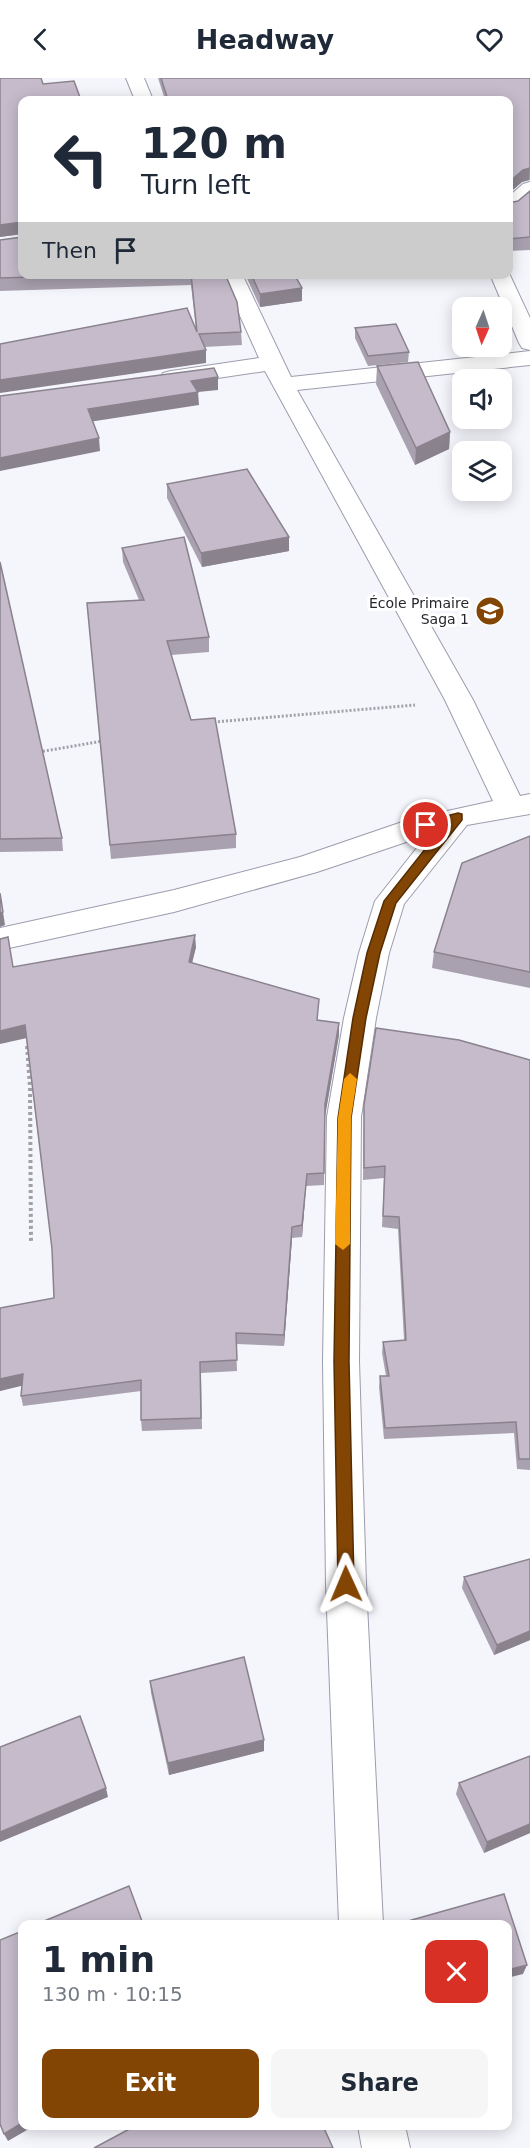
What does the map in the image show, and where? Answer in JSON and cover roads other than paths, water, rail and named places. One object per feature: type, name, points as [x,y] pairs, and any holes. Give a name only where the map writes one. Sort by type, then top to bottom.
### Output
[{"type":"street","points":[[135,78],[142,96]]},
{"type":"street","points":[[513,203],[530,188]]},
{"type":"street","points":[[0,939],[229,886],[307,865],[411,829],[458,817],[521,806],[459,700],[278,374],[233,279]]},
{"type":"street","points":[[502,279],[530,343]]},
{"type":"street","points":[[147,382],[530,358]]},
{"type":"street","points":[[361,1920],[346,1584],[342,1385],[344,1118],[360,1018],[374,953],[390,901],[458,817]]},
{"type":"street","points":[[383,2130],[386,2148]]},
{"type":"place","name":"École Primaire Saga 1","points":[[490,611]]}]
